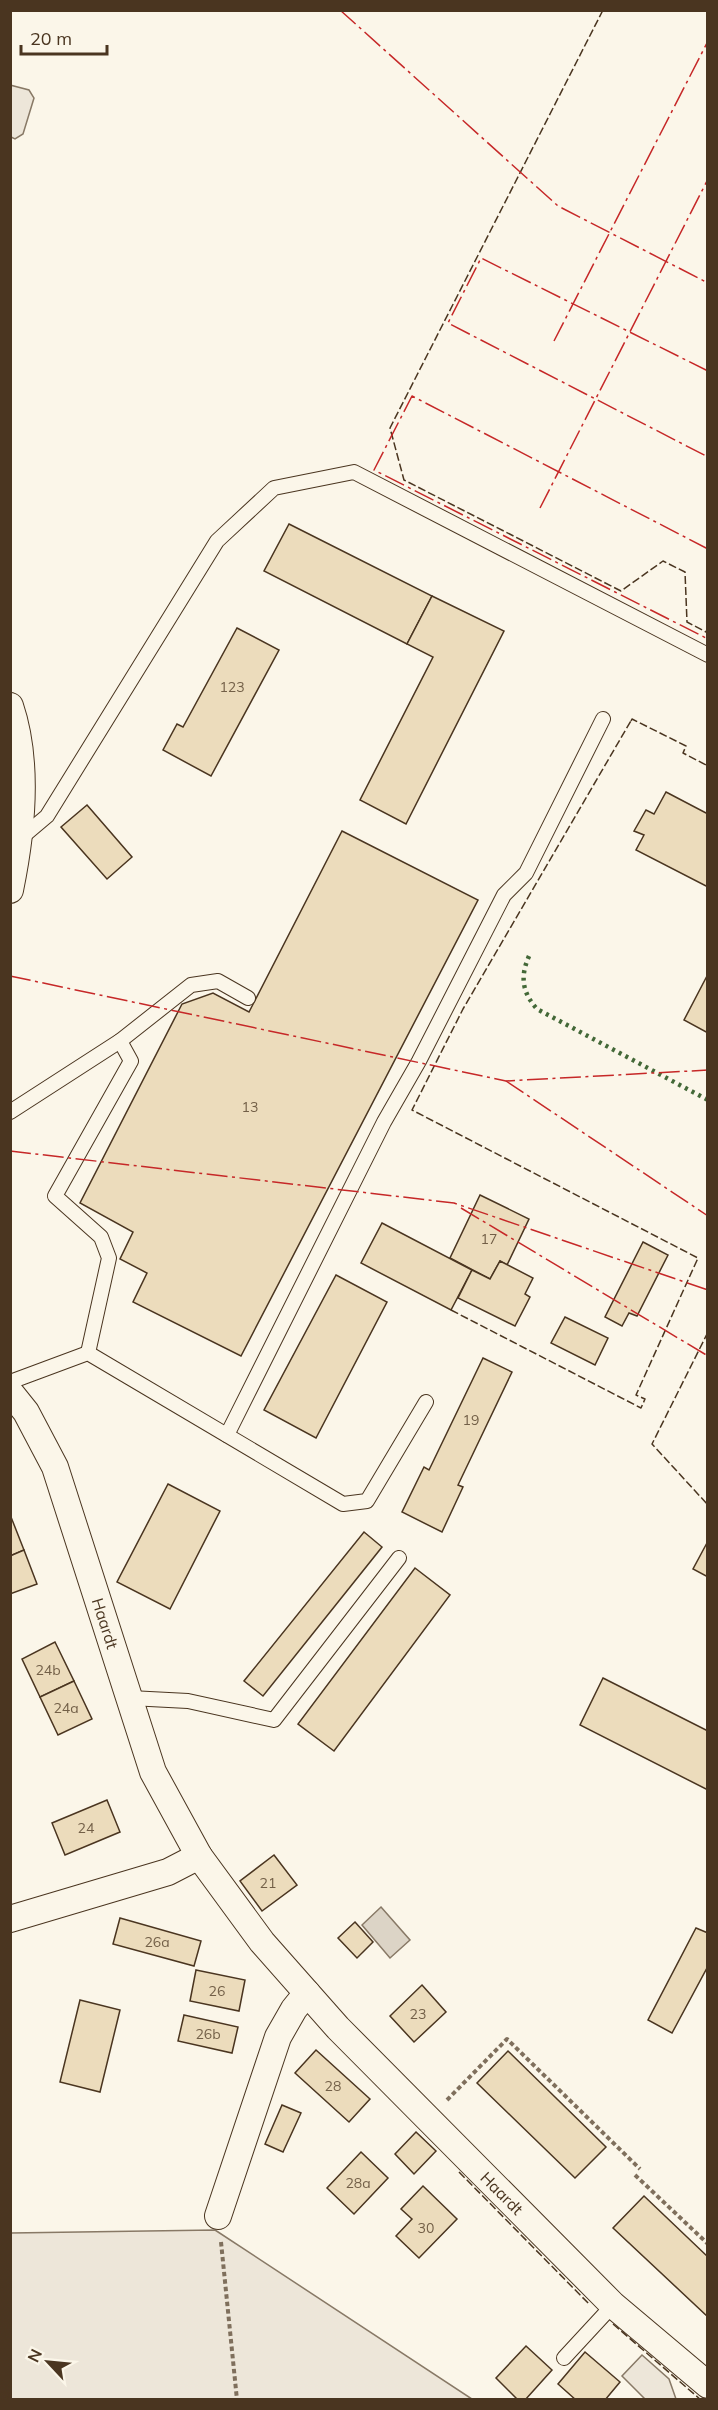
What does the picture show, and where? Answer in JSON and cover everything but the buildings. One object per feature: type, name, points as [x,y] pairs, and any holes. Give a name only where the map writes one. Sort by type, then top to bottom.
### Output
[{"type":"street","points":[[10,706],[20,735],[21,838],[10,890]]},
{"type":"street","name":"Haardt","points":[[10,1392],[26,1412],[55,1467],[153,1772],[199,1856],[262,1942],[307,1993],[428,2120],[613,2305],[708,2385]]},
{"type":"street","points":[[10,1919],[168,1872],[199,1856]]},
{"type":"street","points":[[218,2216],[278,2037],[294,2008],[307,1993]]},
{"type":"lane","points":[[21,838],[47,816],[217,541],[274,488],[354,472],[708,655]]},
{"type":"lane","points":[[227,1435],[384,1122],[419,1061],[504,895],[526,873],[603,719]]},
{"type":"lane","points":[[10,1112],[120,1041],[191,985],[218,981],[248,998]]},
{"type":"lane","points":[[88,1353],[109,1258],[101,1237],[56,1196],[131,1061],[120,1041]]},
{"type":"lane","points":[[88,1353],[343,1504],[367,1501],[426,1401]]},
{"type":"lane","points":[[10,1382],[88,1353]]},
{"type":"lane","points":[[130,1698],[188,1701],[274,1720],[399,1558]]},
{"type":"lane","points":[[564,2358],[613,2305]]},
{"type":"path","points":[[428,2120],[507,2039],[640,2169]]},
{"type":"path","points":[[634,2175],[708,2244]]},
{"type":"path","points":[[218,2216],[237,2400]]},
{"type":"shaded area","points":[[10,85],[29,90],[34,98],[23,134],[15,139],[11,137]]},
{"type":"shaded area","points":[[381,1907],[410,1940],[390,1958],[362,1925]]},
{"type":"shaded area","points":[[215,2230],[472,2399],[11,2399],[11,2233]]},
{"type":"shaded area","points":[[642,2355],[669,2379],[676,2399],[645,2399],[622,2376]]},
{"type":"hedge","points":[[529,956],[524,971],[524,984],[528,996],[537,1009],[708,1100]]},
{"type":"fence","points":[[603,10],[390,428],[404,480],[621,591],[663,561],[685,572],[687,622],[708,633]]},
{"type":"fence","points":[[631,721],[632,719],[686,746],[683,753],[708,766]]},
{"type":"fence","points":[[451,1310],[641,1408],[645,1399],[636,1395],[698,1258],[412,1110],[463,1009],[632,719]]},
{"type":"fence","points":[[708,1332],[652,1444],[708,1505]]},
{"type":"fence","points":[[459,2172],[590,2305]]},
{"type":"fence","points":[[613,2324],[701,2400]]},
{"type":"power","points":[[340,10],[558,206],[708,283]]},
{"type":"power","points":[[554,341],[708,41]]},
{"type":"power","points":[[540,508],[708,179]]},
{"type":"power","points":[[708,371],[481,258],[448,323],[708,457]]},
{"type":"power","points":[[708,549],[412,396],[374,470],[708,639]]},
{"type":"power","points":[[10,976],[506,1081],[708,1070]]},
{"type":"power","points":[[506,1081],[708,1216]]},
{"type":"power","points":[[10,1151],[454,1203],[708,1290]]},
{"type":"power","points":[[461,1208],[708,1356]]}]
